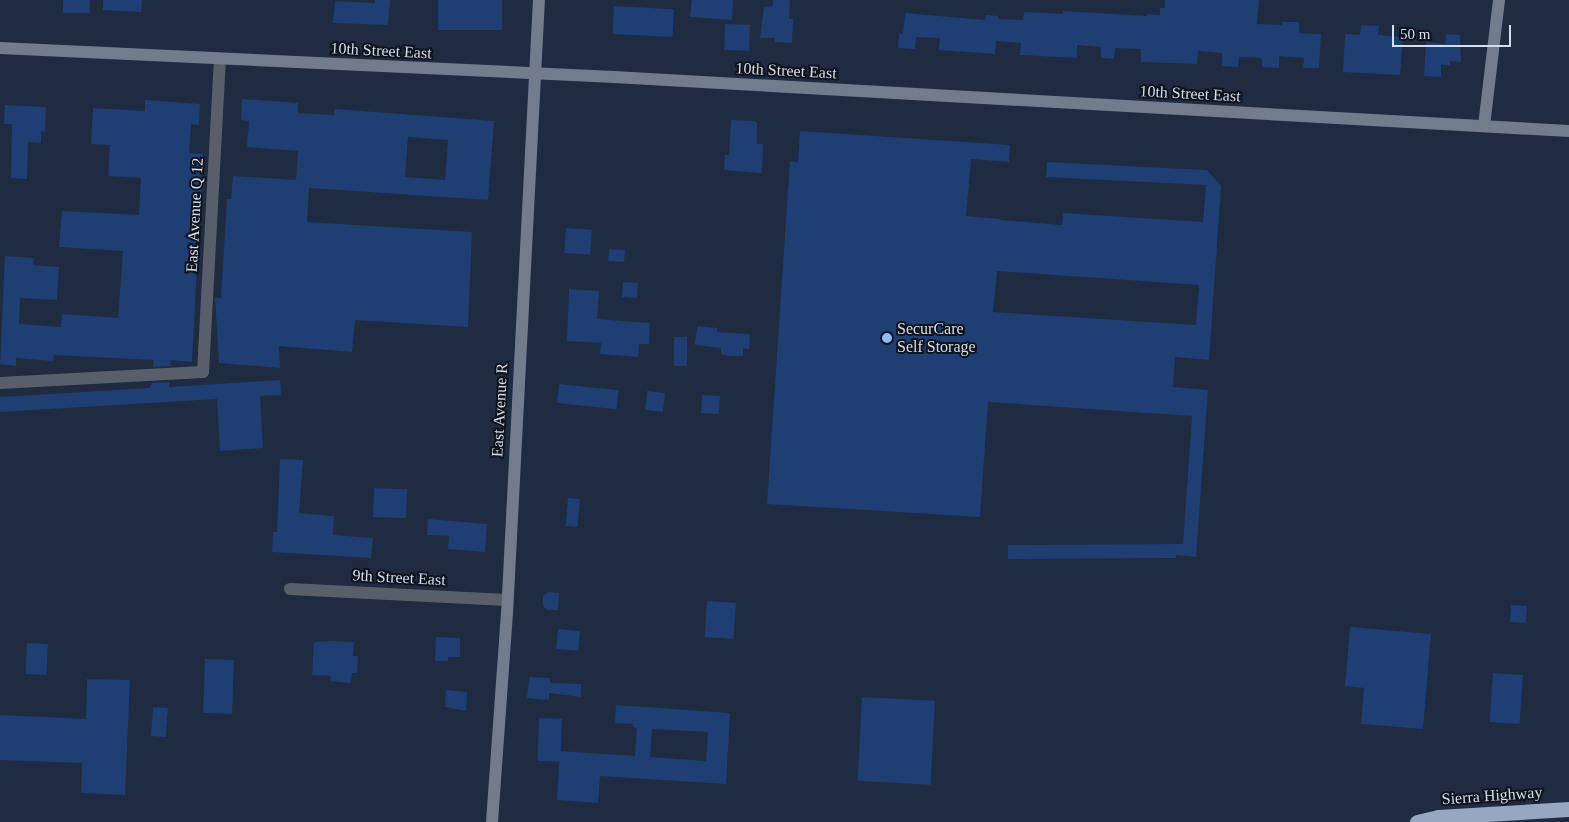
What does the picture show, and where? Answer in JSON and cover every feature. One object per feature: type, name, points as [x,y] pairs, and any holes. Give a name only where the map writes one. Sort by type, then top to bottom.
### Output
[{"type":"highway","name":"Sierra Highway","points":[[1417,822],[1438,817],[1569,809]]},
{"type":"main road","name":"East Avenue R","points":[[492,822],[507,600],[539,0]]},
{"type":"main road","points":[[1484,126],[1499,0]]},
{"type":"main road","name":"10th Street East","points":[[0,48],[534,75],[633,78],[1569,131]]},
{"type":"street","name":"East Avenue Q 12","points":[[0,383],[203,372],[220,59]]},
{"type":"street","name":"9th Street East","points":[[290,589],[507,600]]},
{"type":"building","points":[[63,0],[90,0],[90,13],[63,13]]},
{"type":"building","points":[[103,0],[142,0],[141,12],[103,10]]},
{"type":"building","points":[[375,0],[390,0],[388,25],[333,23],[335,1],[375,3]]},
{"type":"building","points":[[438,0],[502,0],[502,30],[438,30]]},
{"type":"building","points":[[692,0],[733,0],[732,20],[690,17]]},
{"type":"building","points":[[773,0],[790,0],[789,19],[793,19],[792,43],[775,42],[775,38],[760,38],[764,7],[773,6]]},
{"type":"building","points":[[1165,0],[1259,0],[1257,24],[1282,25],[1282,22],[1299,22],[1299,33],[1321,34],[1319,68],[1303,68],[1304,58],[1279,56],[1279,68],[1262,67],[1262,58],[1239,57],[1238,67],[1222,66],[1222,53],[1198,51],[1197,64],[1141,62],[1141,49],[1115,48],[1114,59],[1101,58],[1101,47],[1077,45],[1077,58],[1020,55],[1021,43],[996,41],[995,54],[939,50],[940,38],[916,37],[915,49],[898,48],[899,34],[903,34],[905,13],[985,20],[986,15],[998,16],[998,19],[1023,20],[1024,12],[1063,14],[1063,11],[1147,16],[1147,14],[1160,15],[1160,8],[1165,8]]},
{"type":"building","points":[[614,6],[674,9],[672,37],[613,34]]},
{"type":"building","points":[[725,24],[750,25],[749,51],[724,50]]},
{"type":"building","points":[[1361,25],[1379,26],[1378,35],[1403,37],[1400,75],[1343,72],[1345,34],[1360,35]]},
{"type":"building","points":[[1446,34],[1460,35],[1461,62],[1450,61],[1450,65],[1441,65],[1441,77],[1424,76],[1426,42],[1445,44]]},
{"type":"building","points":[[242,99],[298,103],[298,113],[334,115],[335,109],[494,121],[488,200],[309,188],[307,222],[472,232],[468,327],[355,320],[352,352],[279,346],[280,368],[219,363],[215,298],[221,298],[227,199],[231,199],[233,176],[296,180],[298,151],[247,147],[249,121],[241,120]],"holes":[[[408,137],[448,140],[445,180],[405,177]]]},
{"type":"building","points":[[145,100],[200,104],[199,125],[191,124],[189,153],[203,154],[192,362],[171,360],[170,366],[153,367],[154,360],[54,355],[53,361],[16,358],[16,366],[0,364],[5,256],[34,258],[33,265],[59,267],[57,300],[20,298],[19,324],[61,327],[62,314],[118,318],[123,251],[59,247],[62,211],[139,215],[141,178],[108,176],[110,145],[91,144],[93,108],[145,111]]},
{"type":"building","points":[[5,105],[46,107],[45,132],[41,131],[41,143],[28,142],[27,179],[11,178],[12,124],[4,124]]},
{"type":"building","points":[[731,120],[754,121],[757,123],[757,144],[763,144],[762,173],[724,170],[725,155],[729,155]]},
{"type":"building","points":[[800,131],[1010,145],[1009,162],[971,159],[966,216],[1062,225],[1063,213],[1203,222],[1206,185],[1046,177],[1047,162],[1207,170],[1221,186],[1209,360],[1175,357],[1173,387],[1208,390],[1196,557],[1176,555],[1176,558],[1008,559],[1008,545],[1183,544],[1192,416],[988,402],[980,517],[767,504],[790,161],[798,162]],"holes":[[[997,271],[1199,285],[1196,325],[993,312]]]},
{"type":"building","points":[[566,228],[592,230],[590,255],[564,253]]},
{"type":"building","points":[[609,249],[625,250],[624,262],[608,261]]},
{"type":"building","points":[[623,282],[638,283],[637,298],[622,297]]},
{"type":"building","points":[[569,289],[599,291],[597,319],[650,323],[649,344],[639,344],[638,357],[600,354],[601,343],[567,341]]},
{"type":"building","points":[[697,326],[717,328],[717,332],[748,334],[750,335],[749,349],[743,348],[743,356],[729,356],[721,354],[721,348],[695,345]]},
{"type":"building","points":[[674,337],[687,337],[687,366],[674,366]]},
{"type":"building","points":[[280,380],[281,395],[260,396],[263,448],[220,451],[217,399],[0,412],[0,397],[150,388],[152,383],[169,382],[169,387]]},
{"type":"building","points":[[559,384],[619,390],[617,409],[557,403]]},
{"type":"building","points":[[647,391],[665,393],[663,412],[645,410]]},
{"type":"building","points":[[702,395],[720,396],[719,414],[701,413]]},
{"type":"building","points":[[280,459],[303,460],[299,513],[334,516],[333,535],[373,538],[371,558],[272,552],[273,532],[277,532]]},
{"type":"building","points":[[374,488],[407,489],[406,518],[373,517]]},
{"type":"building","points":[[568,498],[580,499],[578,527],[566,526]]},
{"type":"building","points":[[428,519],[487,524],[485,552],[448,549],[449,536],[427,535]]},
{"type":"building","points":[[548,592],[559,593],[558,610],[547,610],[543,606],[543,596]]},
{"type":"building","points":[[707,601],[736,603],[733,639],[704,637]]},
{"type":"building","points":[[1511,605],[1527,606],[1526,623],[1510,622]]},
{"type":"building","points":[[1350,627],[1431,634],[1423,729],[1361,724],[1364,688],[1345,686]]},
{"type":"building","points":[[558,629],[580,631],[578,651],[556,649]]},
{"type":"building","points":[[436,637],[460,638],[460,657],[448,657],[448,661],[435,661]]},
{"type":"building","points":[[314,642],[354,642],[353,656],[358,656],[357,673],[352,673],[351,683],[330,681],[331,676],[312,675]]},
{"type":"building","points":[[27,643],[48,644],[46,675],[25,674]]},
{"type":"building","points":[[205,659],[234,660],[232,714],[203,713]]},
{"type":"building","points":[[1493,673],[1523,675],[1520,724],[1490,722]]},
{"type":"building","points":[[529,677],[550,678],[550,683],[581,684],[581,697],[549,693],[549,700],[527,698]]},
{"type":"building","points":[[87,679],[130,680],[125,795],[81,793],[82,763],[0,760],[0,715],[86,719]]},
{"type":"building","points":[[446,690],[467,692],[466,711],[445,707]]},
{"type":"building","points":[[862,697],[935,701],[931,785],[858,781]]},
{"type":"building","points":[[616,705],[730,713],[726,784],[600,776],[598,803],[557,800],[560,751],[635,756],[637,728],[633,727],[633,724],[615,723]],"holes":[[[652,729],[708,732],[706,761],[650,757]]]},
{"type":"building","points":[[153,707],[168,708],[166,737],[151,736]]},
{"type":"building","points":[[539,718],[562,719],[560,762],[537,761]]},
{"type":"place","name":"SecurCare Self Storage","points":[[887,338]]}]
